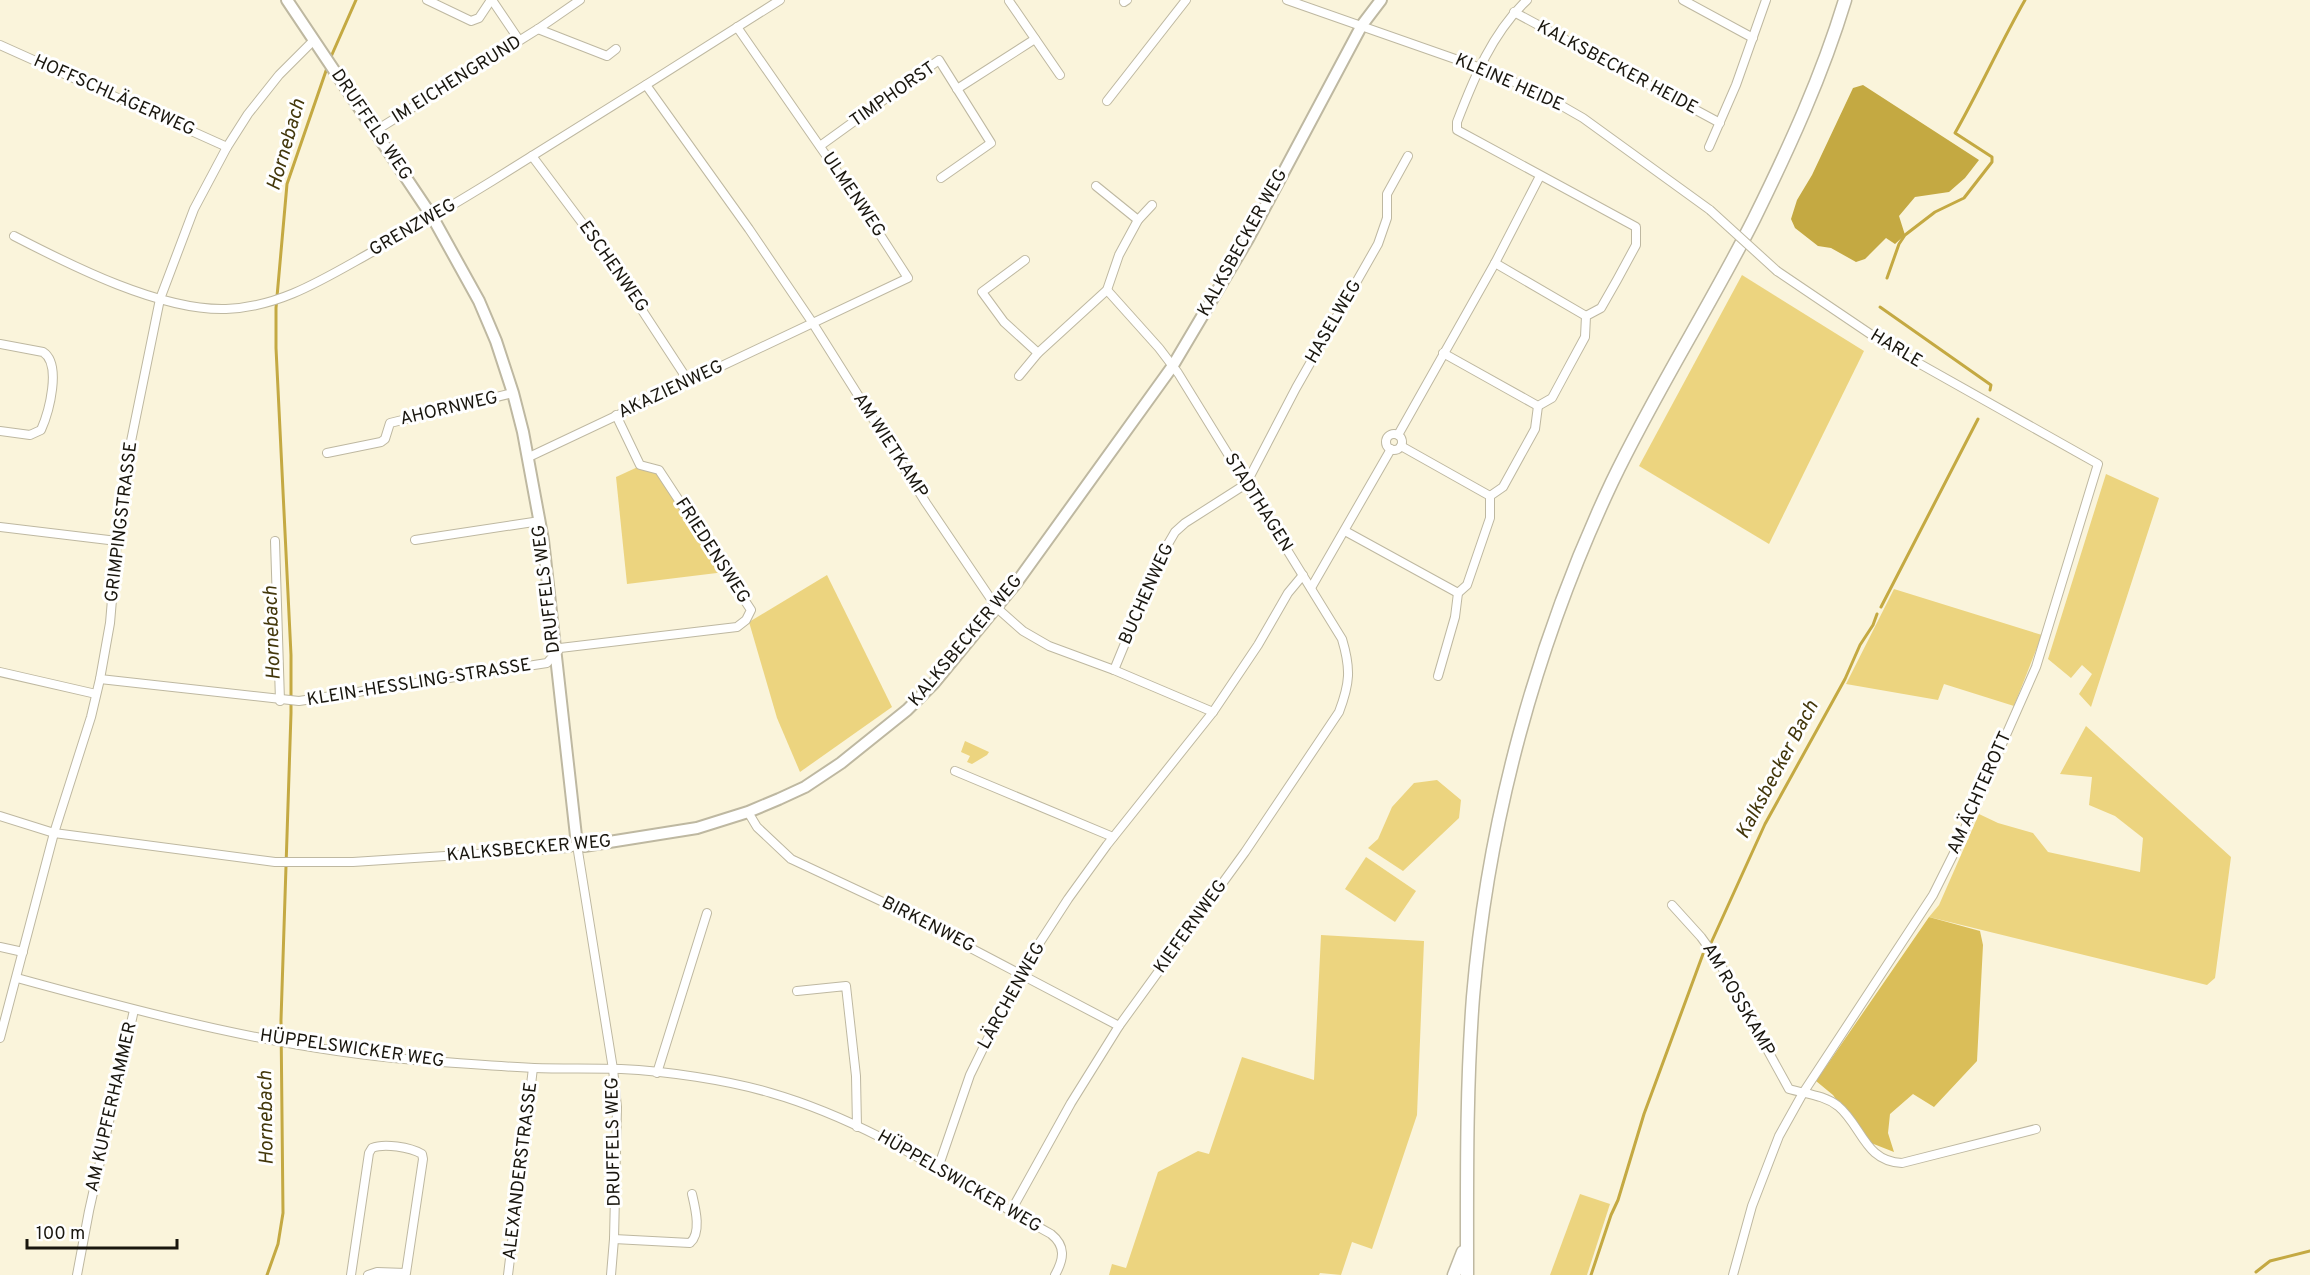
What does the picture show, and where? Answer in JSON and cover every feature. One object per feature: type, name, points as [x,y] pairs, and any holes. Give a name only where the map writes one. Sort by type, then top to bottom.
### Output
[{"type":"main road","points":[[1467,1275],[1467,1101],[1476,970],[1496,836],[1524,719],[1547,643],[1569,583],[1612,482],[1753,221],[1804,113],[1845,0]]},
{"type":"main road","points":[[1454,1275],[1461,1262],[1467,1240]]},
{"type":"street","name":"DRUFFELS WEG","points":[[287,0],[433,218],[479,301],[496,341],[513,393],[529,457],[540,521],[577,845],[613,1069],[617,1107],[611,1275]]},
{"type":"street","points":[[427,0],[471,21],[479,18],[491,0],[519,40]]},
{"type":"street","name":"IM EICHENGRUND","points":[[375,131],[538,29],[580,0]]},
{"type":"street","name":"GRENZWEG","points":[[14,236],[83,269],[160,299],[202,308],[225,309],[265,305],[285,298],[433,218],[780,0]]},
{"type":"street","points":[[1107,101],[1186,0]]},
{"type":"street","name":"KLEINE HEIDE","points":[[1287,0],[1478,67],[1536,91],[1583,118],[1710,210]]},
{"type":"street","name":"KALKSBECKER WEG","points":[[0,816],[54,833],[275,862],[436,858],[568,848],[687,830],[748,812],[805,787],[886,728],[934,684],[997,608],[1172,367],[1248,239],[1362,25],[1381,0]]},
{"type":"street","name":"KALKSBECKER HEIDE","points":[[1527,0],[1514,12],[1478,67],[1457,122],[1457,130],[1540,176]]},
{"type":"street","points":[[1683,0],[1753,38]]},
{"type":"street","name":"KALKSBECKER HEIDE","points":[[1709,147],[1766,0]]},
{"type":"street","points":[[1009,1],[1060,75]]},
{"type":"street","name":"KALKSBECKER HEIDE","points":[[1514,12],[1720,123]]},
{"type":"street","name":"ULMENWEG","points":[[737,27],[908,278],[812,322]]},
{"type":"street","name":"IM EICHENGRUND","points":[[538,29],[607,56],[616,49]]},
{"type":"street","name":"TIMPHORST","points":[[957,89],[1035,39]]},
{"type":"street","name":"GRIMPINGSTRASSE","points":[[0,1038],[54,833],[91,717],[100,679],[110,623],[117,541],[128,456],[160,299],[194,209],[227,147],[248,114],[279,75],[314,40]]},
{"type":"street","name":"HOFFSCHLÄGERWEG","points":[[0,45],[227,147]]},
{"type":"street","name":"TIMPHORST","points":[[820,146],[939,60],[991,143],[941,178]]},
{"type":"street","name":"AM WIETKAMP","points":[[646,84],[812,322],[926,503],[997,608],[1023,631],[1049,645],[1213,712]]},
{"type":"street","name":"ESCHENWEG","points":[[532,156],[610,261],[689,382]]},
{"type":"street","name":"HASELWEG","points":[[1246,484],[1296,388],[1378,244],[1387,218],[1387,194],[1408,156]]},
{"type":"street","points":[[1398,435],[1495,263],[1540,176],[1636,228],[1636,245],[1617,280],[1600,308],[1586,316]]},
{"type":"street","points":[[1096,186],[1138,220]]},
{"type":"street","points":[[1019,376],[1038,353],[1107,290],[1119,255],[1138,220],[1152,205]]},
{"type":"street","name":"HARLE","points":[[1710,210],[1777,271],[1888,346],[2098,464]]},
{"type":"street","points":[[1026,260],[982,292],[1004,322],[1038,353]]},
{"type":"street","points":[[1495,263],[1586,316]]},
{"type":"street","name":"STADTHAGEN","points":[[1107,290],[1159,348],[1172,367],[1342,639]]},
{"type":"street","points":[[1538,406],[1552,398],[1585,337],[1586,316]]},
{"type":"street","name":"AKAZIENWEG","points":[[529,457],[812,322]]},
{"type":"street","points":[[0,344],[43,352],[48,356],[54,374],[41,430],[30,435],[0,430]]},
{"type":"street","points":[[1443,353],[1538,406]]},
{"type":"street","name":"AHORNWEG","points":[[327,453],[381,442],[385,439],[390,423],[513,393]]},
{"type":"street","points":[[1490,495],[1503,487],[1535,429],[1538,406]]},
{"type":"street","name":"FRIEDENSWEG","points":[[555,655],[560,648],[737,627],[746,620],[751,610],[659,470],[640,465],[616,415]]},
{"type":"street","points":[[1394,434],[1398,435],[1402,440],[1401,446],[1396,450],[1388,446],[1388,438],[1394,434]]},
{"type":"street","points":[[1401,446],[1490,495]]},
{"type":"street","points":[[1311,588],[1391,448]]},
{"type":"street","name":"AM ÄCHTEROTT","points":[[1733,1275],[1759,1186],[1779,1136],[1803,1093],[1933,896],[1954,853],[2036,667],[2098,464]]},
{"type":"street","name":"BUCHENWEG","points":[[1114,670],[1168,542],[1185,523],[1246,484]]},
{"type":"street","points":[[1438,676],[1455,617],[1458,593],[1467,585],[1490,518],[1490,495]]},
{"type":"street","points":[[415,540],[540,521]]},
{"type":"street","points":[[0,526],[117,541]]},
{"type":"street","points":[[1345,531],[1458,593]]},
{"type":"street","points":[[274,541],[280,700]]},
{"type":"street","name":"LÄRCHENWEG","points":[[938,1168],[970,1075],[1020,973],[1068,899],[1113,837],[1213,712],[1258,645],[1288,593],[1303,575]]},
{"type":"street","name":"KIEFERNWEG","points":[[1011,1211],[1071,1103],[1119,1026],[1245,852],[1339,712],[1347,691],[1349,672],[1342,639]]},
{"type":"street","name":"KLEIN-HESSLING-STRASSE","points":[[100,679],[299,701],[548,663],[555,655]]},
{"type":"street","points":[[0,672],[96,694]]},
{"type":"street","points":[[955,771],[1113,837]]},
{"type":"street","name":"BIRKENWEG","points":[[748,812],[756,827],[790,859],[883,902],[1119,1026]]},
{"type":"street","name":"AM ROSSKAMP","points":[[1672,905],[1701,937],[1719,962],[1789,1089],[1803,1093]]},
{"type":"street","points":[[657,1073],[707,913]]},
{"type":"street","points":[[0,946],[23,952]]},
{"type":"street","name":"HÜPPELSWICKER WEG","points":[[17,978],[134,1010],[290,1044],[412,1059],[533,1068],[613,1069],[657,1073],[705,1079],[770,1092],[857,1126],[938,1168],[1044,1230],[1057,1239],[1062,1250],[1062,1262],[1056,1275]]},
{"type":"street","name":"HÜPPELSWICKER WEG","points":[[797,990],[846,986],[856,1076],[857,1126]]},
{"type":"street","name":"AM KUPFERHAMMER","points":[[77,1275],[134,1010]]},
{"type":"street","name":"ALEXANDERSTRASSE","points":[[508,1275],[533,1068]]},
{"type":"street","points":[[1803,1093],[1820,1096],[1839,1107],[1878,1157],[1890,1163],[1902,1163],[2036,1129]]},
{"type":"street","points":[[351,1275],[369,1153],[372,1148],[381,1146],[416,1150],[422,1154],[423,1159],[406,1273],[377,1272],[368,1275]]},
{"type":"street","points":[[614,1239],[690,1243],[695,1236],[696,1212],[692,1194]]},
{"type":"shaded area","points":[[1863,85],[1979,160],[1965,178],[1949,192],[1915,197],[1899,216],[1905,235],[1895,244],[1886,238],[1865,259],[1856,262],[1831,248],[1818,246],[1795,228],[1791,219],[1797,200],[1812,175],[1853,88]]},
{"type":"shaded area","points":[[1742,275],[1864,351],[1769,544],[1639,466]]},
{"type":"shaded area","points":[[640,466],[658,470],[725,572],[627,584],[616,477]]},
{"type":"shaded area","points":[[2106,474],[2159,498],[2091,707],[2079,694],[2092,674],[2082,665],[2071,678],[2048,659]]},
{"type":"shaded area","points":[[827,575],[892,707],[800,772],[777,718],[749,622]]},
{"type":"shaded area","points":[[1894,589],[2042,635],[2014,706],[1944,684],[1938,700],[1846,684]]},
{"type":"shaded area","points":[[2086,726],[2231,857],[2215,978],[2207,985],[1929,917],[1939,905],[1979,814],[1998,823],[2033,833],[2048,852],[2140,872],[2143,838],[2115,816],[2089,805],[2092,777],[2060,774]]},
{"type":"shaded area","points":[[965,741],[989,752],[972,764],[967,762],[970,756],[961,752]]},
{"type":"shaded area","points":[[1437,780],[1461,800],[1459,818],[1403,871],[1368,848],[1378,839],[1392,807],[1414,783]]},
{"type":"shaded area","points":[[1366,857],[1416,891],[1395,922],[1345,889]]},
{"type":"shaded area","points":[[1929,917],[1980,931],[1983,945],[1977,1061],[1934,1107],[1913,1094],[1890,1114],[1888,1133],[1894,1152],[1866,1141],[1833,1095],[1816,1081]]},
{"type":"shaded area","points":[[1321,935],[1424,941],[1417,1115],[1372,1249],[1352,1242],[1341,1275],[1320,1273],[1319,1275],[1109,1275],[1112,1264],[1126,1268],[1158,1172],[1198,1151],[1209,1154],[1242,1057],[1314,1080]]},
{"type":"shaded area","points":[[1580,1194],[1610,1204],[1587,1275],[1550,1275]]},
{"type":"waterway","name":"Hornebach","points":[[330,59],[356,0]]},
{"type":"waterway","name":"Kalksbecker Bach","points":[[1887,278],[1899,244],[1905,235],[1935,212],[1964,198],[1992,162],[1992,157],[1955,133],[2025,0]]},
{"type":"waterway","name":"Hornebach","points":[[267,1275],[278,1244],[283,1213],[281,1020],[291,713],[291,655],[276,308],[287,184],[328,65]]},
{"type":"waterway","name":"Kalksbecker Bach","points":[[1880,307],[1991,385],[1990,390]]},
{"type":"waterway","name":"Kalksbecker Bach","points":[[1881,607],[1978,419]]},
{"type":"waterway","name":"Kalksbecker Bach","points":[[1711,943],[1765,824],[1845,679],[1877,614]]},
{"type":"waterway","name":"Kalksbecker Bach","points":[[1591,1275],[1618,1200],[1644,1114],[1703,954]]},
{"type":"waterway","points":[[2256,1272],[2270,1261],[2310,1251]]}]
